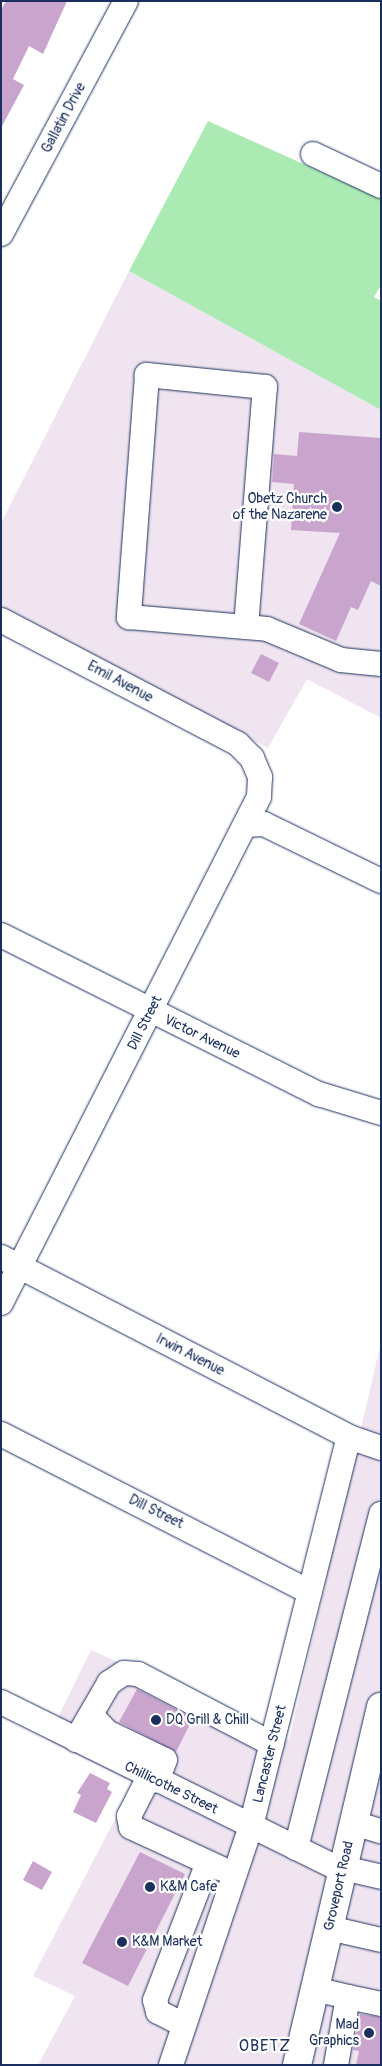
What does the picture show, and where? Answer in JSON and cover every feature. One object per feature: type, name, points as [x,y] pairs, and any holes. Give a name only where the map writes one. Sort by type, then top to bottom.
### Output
[{"type":"main road","name":"Groveport Road","points":[[297,2065],[381,1707]]},
{"type":"street","name":"Gallatin Drive","points":[[1,234],[126,1]]},
{"type":"street","points":[[313,154],[381,186]]},
{"type":"street","points":[[246,627],[265,387],[147,375],[129,617],[267,629],[341,660],[381,664]]},
{"type":"street","name":"Emil Avenue","points":[[1,620],[238,744]]},
{"type":"street","name":"Dill Street","points":[[1,1303],[11,1262],[150,1012],[260,797],[260,776],[252,758],[238,744]]},
{"type":"street","points":[[245,826],[264,824],[381,881]]},
{"type":"street","name":"Victor Avenue","points":[[1,935],[150,1012],[319,1094],[381,1113]]},
{"type":"street","name":"Irwin Avenue","points":[[11,1262],[349,1436],[381,1448]]},
{"type":"street","name":"Dill Street","points":[[1,1434],[310,1592]]},
{"type":"street","name":"Lancaster Street","points":[[171,2065],[251,1826],[349,1436]]},
{"type":"street","points":[[296,1848],[381,1514]]},
{"type":"street","points":[[76,1740],[93,1717],[115,1676],[138,1674],[272,1744]]},
{"type":"street","name":"Chillicothe Street","points":[[1,1702],[153,1779],[296,1848],[343,1869],[381,1878]]},
{"type":"street","points":[[93,1717],[108,1732],[165,1760],[129,1816],[131,1827],[236,1875]]},
{"type":"street","points":[[354,1823],[381,1831]]},
{"type":"street","points":[[184,2026],[158,2012],[155,2000],[208,1863]]},
{"type":"street","points":[[329,1928],[381,1940]]},
{"type":"street","points":[[314,1989],[381,2004]]},
{"type":"street","points":[[336,2065],[348,1997]]},
{"type":"shaded area","points":[[129,271],[381,410],[381,718],[307,679],[268,748],[1,606],[1,523]]},
{"type":"shaded area","points":[[381,1342],[381,2065],[38,2065],[75,1996],[33,1976],[134,1783],[47,1740],[91,1650],[289,1740]]},
{"type":"green space","points":[[208,121],[381,199],[381,285],[374,297],[381,301],[381,410],[129,271]]},
{"type":"building","points":[[6,1],[67,1],[43,54],[29,46],[13,79],[24,85],[1,128],[1,10]]},
{"type":"building","name":"Obetz Church of the Nazarene","points":[[299,432],[381,438],[381,586],[371,581],[358,610],[351,607],[336,641],[299,624],[340,533],[291,530],[294,484],[272,482],[274,454],[297,456]]},
{"type":"building","points":[[261,654],[279,663],[269,682],[251,673]]},
{"type":"building","name":"DQ Grill & Chill","points":[[137,1689],[193,1718],[176,1752],[119,1722]]},
{"type":"building","points":[[90,1773],[110,1783],[107,1789],[112,1792],[96,1823],[73,1812],[81,1795],[77,1793]]},
{"type":"building","points":[[140,1852],[185,1874],[128,1986],[82,1963]]},
{"type":"building","points":[[33,1861],[52,1872],[42,1890],[23,1880]]},
{"type":"building","name":"Mad Graphics","points":[[360,2014],[381,2017],[381,2065],[356,2065],[359,2051],[353,2050]]},
{"type":"place","name":"Obetz Church of the Nazarene","points":[[337,507]]},
{"type":"place","name":"DQ Grill & Chill","points":[[156,1720]]},
{"type":"place","name":"K&M Cafe","points":[[150,1887]]},
{"type":"place","name":"K&M Market","points":[[122,1942]]},
{"type":"place","name":"Mad Graphics","points":[[369,2033]]},
{"type":"district","name":"OBETZ","points":[[265,2046]]}]
